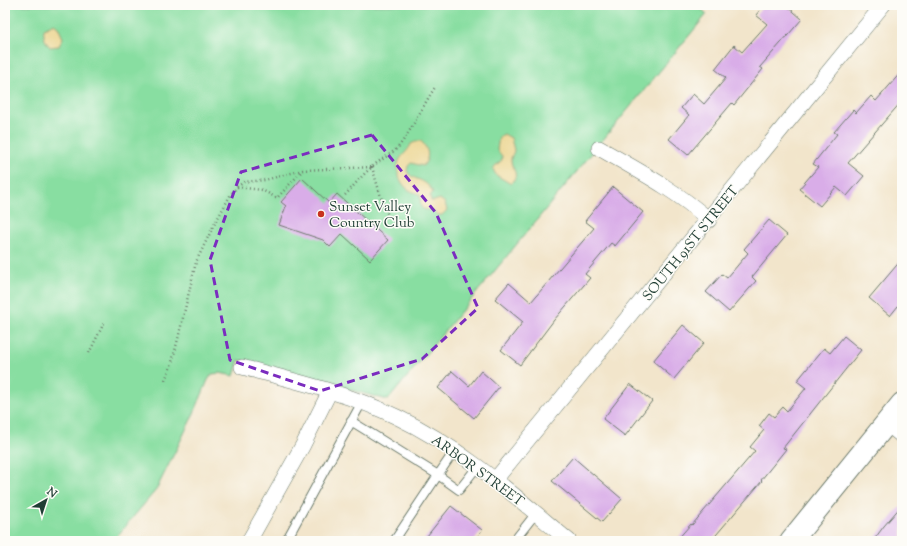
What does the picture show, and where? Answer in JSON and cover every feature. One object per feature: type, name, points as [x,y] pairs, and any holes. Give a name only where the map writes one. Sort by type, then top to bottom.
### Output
[{"type":"main road","points":[[791,541],[894,430],[902,404]]},
{"type":"street","name":"SOUTH 91ST STREET","points":[[495,480],[884,5]]},
{"type":"street","points":[[599,148],[659,182],[709,220]]},
{"type":"street","name":"ARBOR STREET","points":[[242,367],[330,391],[362,402],[397,417],[428,433],[455,450],[495,480],[536,513],[565,540]]},
{"type":"street","points":[[249,541],[299,452],[330,391]]},
{"type":"lane","points":[[286,541],[362,402]]},
{"type":"lane","points":[[351,421],[438,475],[459,490],[477,467]]},
{"type":"lane","points":[[394,541],[455,450]]},
{"type":"lane","points":[[514,541],[536,513]]},
{"type":"path","points":[[345,196],[372,167],[390,155],[399,146],[413,126],[424,104],[436,86]]},
{"type":"path","points":[[165,380],[171,366],[196,262],[231,194],[237,187],[244,182],[265,180],[303,170],[372,167]]},
{"type":"path","points":[[372,167],[384,207],[390,220]]},
{"type":"path","points":[[237,187],[262,190],[277,198],[303,170]]},
{"type":"path","points":[[89,353],[105,321]]},
{"type":"highlighted area","points":[[372,135],[436,213],[478,308],[422,359],[320,391],[230,360],[210,260],[241,172]]},
{"type":"green space","name":"Sunset Valley Country Club","points":[[5,5],[696,5],[707,14],[388,400],[239,360],[234,376],[220,373],[212,374],[156,490],[113,541],[5,541]]},
{"type":"sand","points":[[54,24],[58,27],[63,38],[59,46],[50,47],[45,39],[44,29]]},
{"type":"sand","points":[[504,134],[511,138],[514,150],[511,163],[515,177],[511,184],[496,175],[493,169],[502,160],[502,156],[497,150],[499,137]]},
{"type":"sand","points":[[421,141],[426,147],[428,154],[427,160],[423,166],[411,163],[408,166],[407,171],[412,177],[422,181],[430,187],[433,192],[430,196],[431,201],[440,199],[445,203],[447,210],[442,215],[438,215],[433,210],[421,207],[420,195],[410,191],[403,184],[399,176],[398,163],[400,159],[411,144]]},
{"type":"building","points":[[764,5],[786,5],[802,19],[760,67],[763,69],[734,105],[732,103],[688,155],[669,139],[689,115],[681,108],[693,94],[704,104],[726,78],[715,69],[734,45],[742,52],[767,24],[756,15]]},
{"type":"building","points":[[902,71],[902,101],[848,163],[864,176],[847,196],[836,187],[820,206],[799,189],[818,167],[813,164],[837,134],[834,132],[853,110],[856,113],[871,96],[876,101]]},
{"type":"building","name":"Sunset Valley Country Club","points":[[302,178],[329,203],[337,194],[388,240],[370,260],[342,234],[330,247],[323,240],[279,225],[286,206],[281,202]]},
{"type":"building","points":[[613,187],[643,212],[615,246],[611,243],[585,274],[590,278],[554,320],[520,365],[501,350],[523,322],[495,299],[509,283],[531,302],[594,228],[585,221]]},
{"type":"building","points":[[769,220],[787,235],[752,277],[756,281],[729,312],[706,292],[722,274],[727,278],[748,253],[744,249]]},
{"type":"building","points":[[902,259],[902,301],[890,316],[869,298]]},
{"type":"building","points":[[683,325],[704,343],[674,379],[653,361]]},
{"type":"building","points":[[844,336],[861,350],[783,448],[786,449],[761,480],[762,481],[711,541],[676,541],[691,524],[692,525],[755,451],[750,447],[764,430],[759,426],[769,413],[774,417],[783,407],[787,411],[806,388],[797,381],[824,348],[830,353]]},
{"type":"building","points":[[452,371],[469,386],[481,371],[499,387],[474,418],[438,388]]},
{"type":"building","points":[[630,384],[652,401],[625,436],[603,419]]},
{"type":"building","points":[[573,457],[622,499],[602,522],[552,481]]},
{"type":"building","points":[[902,505],[902,541],[873,541],[884,526]]},
{"type":"building","points":[[451,506],[482,530],[474,541],[423,541]]},
{"type":"place","name":"Sunset Valley Country Club","points":[[321,214]]}]
